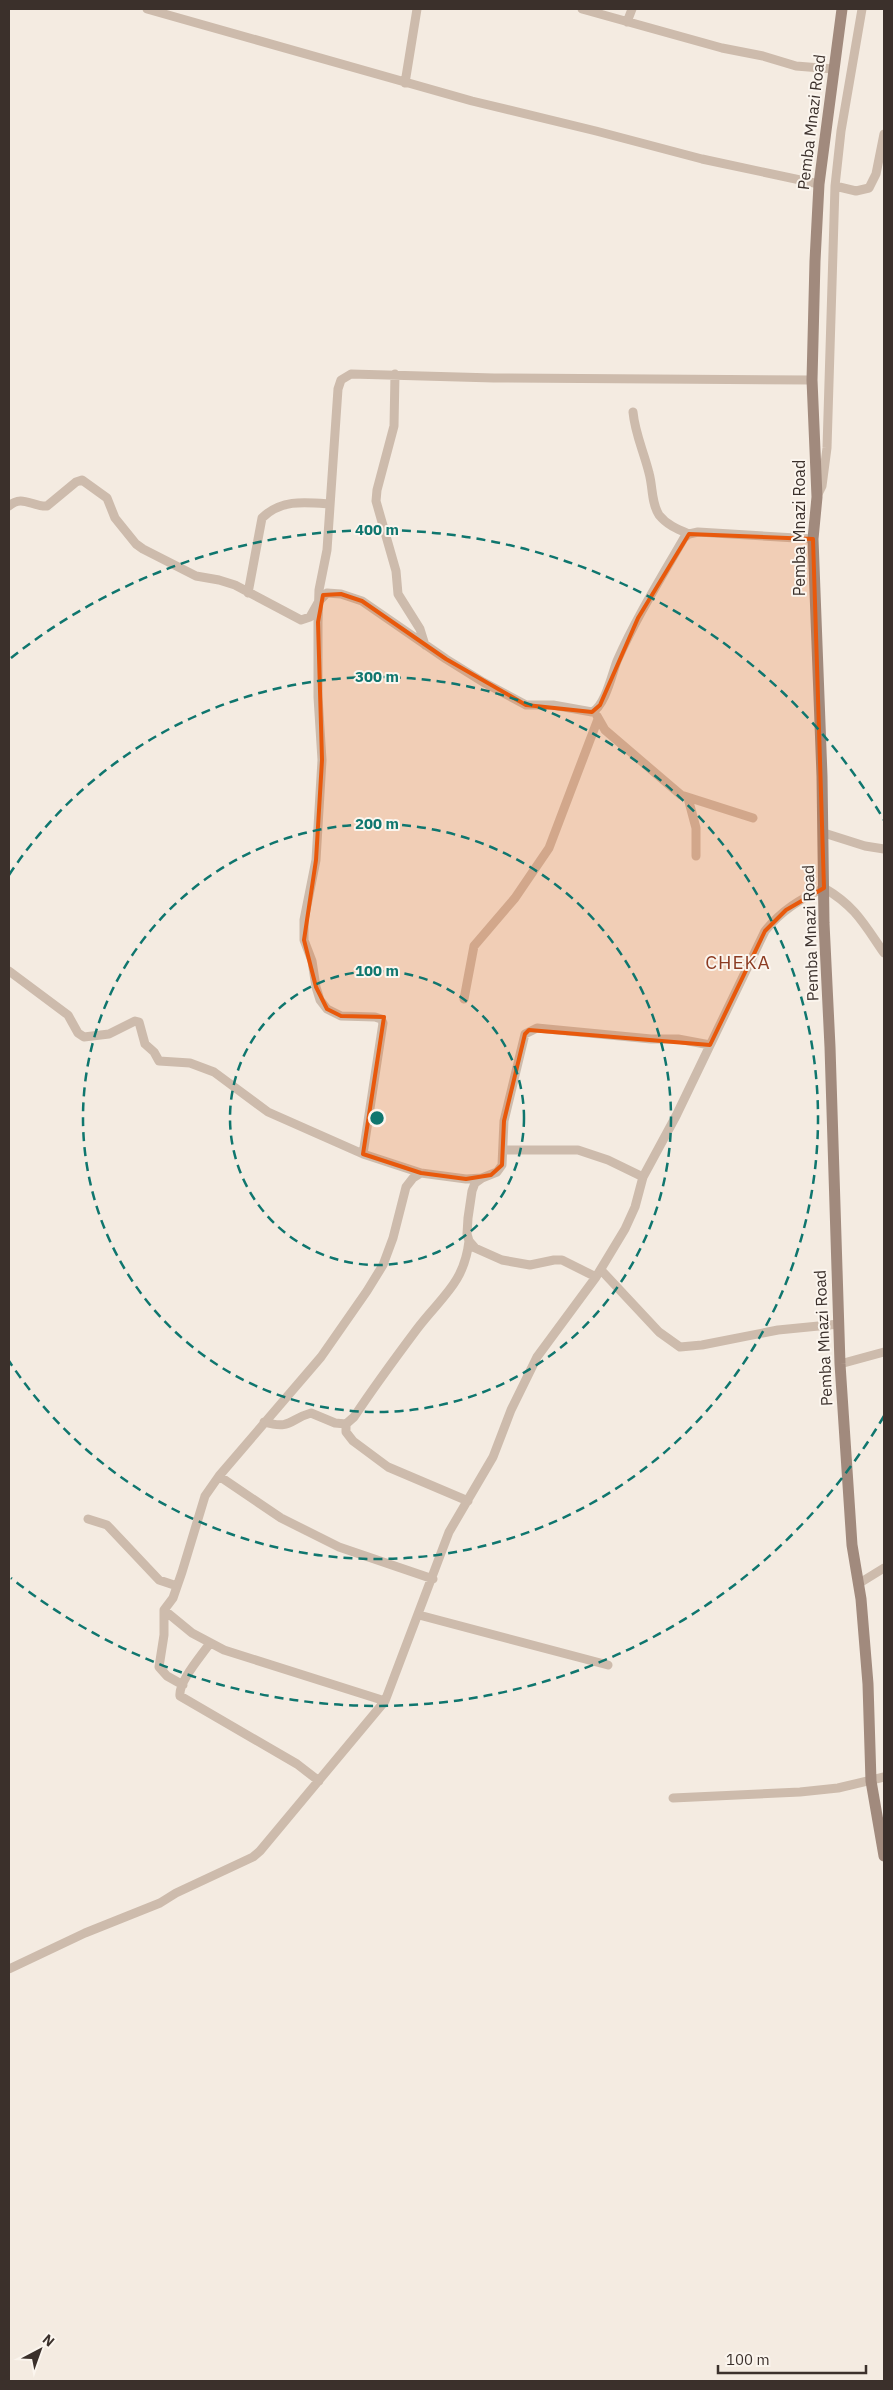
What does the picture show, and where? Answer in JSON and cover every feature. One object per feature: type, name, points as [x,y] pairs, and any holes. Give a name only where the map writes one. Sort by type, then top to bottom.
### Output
[{"type":"main road","name":"Pemba Mnazi Road","points":[[842,9],[819,184],[814,261],[812,380],[817,497],[814,540],[840,1364],[852,1545],[858,1584],[868,1684],[871,1781],[884,1856]]},
{"type":"street","points":[[147,9],[405,83],[702,159],[819,184]]},
{"type":"street","points":[[405,83],[418,9]]},
{"type":"street","points":[[582,9],[722,48],[763,56],[796,66],[833,69]]},
{"type":"street","points":[[627,22],[632,9]]},
{"type":"street","points":[[817,497],[822,486],[827,448],[836,186],[841,131],[862,9]]},
{"type":"street","points":[[836,186],[856,191],[869,188],[876,174],[884,134]]},
{"type":"street","points":[[363,1154],[383,1023],[381,1019],[375,1017],[342,1016],[327,1009],[320,1000],[312,961],[304,940],[304,920],[316,860],[322,760],[318,697],[319,601],[327,550],[338,389],[341,380],[351,374],[395,374],[494,378],[812,380]]},
{"type":"street","points":[[395,374],[394,426],[377,490],[376,502],[396,571],[398,594],[420,629],[425,645]]},
{"type":"street","points":[[633,412],[638,441],[650,474],[653,502],[656,510],[666,522],[689,534],[721,532],[749,537],[814,540]]},
{"type":"street","points":[[9,506],[14,502],[22,500],[47,506],[76,482],[82,480],[106,498],[115,518],[136,544],[196,576],[219,580],[248,593],[292,617],[304,620],[310,617],[323,595],[330,592],[362,601],[425,645],[483,682],[526,705],[553,705],[597,714],[605,730],[681,795],[753,818]]},
{"type":"street","points":[[248,593],[262,518],[268,512],[288,503],[330,504]]},
{"type":"street","points":[[464,999],[474,946],[516,898],[549,848],[617,661],[638,618],[684,538],[689,534]]},
{"type":"street","points":[[688,798],[696,828],[696,856]]},
{"type":"street","points":[[824,833],[865,846],[884,849]]},
{"type":"street","points":[[9,1969],[85,1933],[160,1903],[176,1893],[253,1857],[260,1851],[385,1701],[433,1579],[449,1532],[492,1457],[511,1410],[537,1357],[598,1273],[630,1218],[643,1177],[676,1116],[764,931],[803,897],[824,888],[843,899],[852,908],[884,953]]},
{"type":"street","points":[[9,971],[68,1015],[78,1032],[84,1037],[109,1034],[135,1021],[139,1022],[145,1044],[154,1052],[159,1061],[190,1063],[214,1072],[268,1112],[281,1116],[363,1154],[421,1173],[466,1179],[482,1178]]},
{"type":"street","points":[[710,1045],[678,1039],[651,1039],[537,1028],[529,1030],[525,1034],[504,1121],[502,1165],[497,1172],[475,1183],[472,1191],[467,1234],[469,1241],[475,1248],[502,1260],[530,1266],[562,1260],[598,1273],[659,1332],[680,1347],[688,1348],[778,1330],[839,1324]]},
{"type":"street","points":[[503,1150],[578,1150],[608,1160],[643,1177]]},
{"type":"street","points":[[183,1685],[167,1676],[159,1667],[164,1635],[164,1610],[173,1598],[204,1500],[219,1476],[321,1357],[367,1291],[383,1265],[393,1238],[406,1187],[413,1178],[421,1173]]},
{"type":"street","points":[[468,1501],[388,1467],[353,1441],[346,1432],[346,1424],[354,1416],[417,1329],[448,1294],[464,1263],[469,1241]]},
{"type":"street","points":[[840,1364],[884,1352]]},
{"type":"street","points":[[264,1422],[278,1426],[290,1424],[311,1413],[335,1423],[346,1424]]},
{"type":"street","points":[[219,1476],[281,1518],[339,1547],[433,1579]]},
{"type":"street","points":[[88,1519],[107,1525],[159,1580],[177,1586]]},
{"type":"street","points":[[858,1584],[884,1568]]},
{"type":"street","points":[[164,1610],[192,1633],[244,1658],[385,1701]]},
{"type":"street","points":[[419,1614],[608,1665]]},
{"type":"street","points":[[210,1643],[183,1685],[180,1696],[297,1764],[319,1781]]},
{"type":"street","points":[[673,1798],[800,1792],[838,1788],[884,1778]]},
{"type":"highlighted area","points":[[689,534],[813,539],[824,888],[786,910],[765,931],[710,1045],[529,1030],[525,1034],[504,1121],[502,1165],[491,1175],[466,1179],[421,1173],[363,1154],[384,1017],[341,1016],[327,1009],[316,987],[304,940],[316,860],[322,760],[318,622],[323,595],[341,594],[362,601],[446,659],[526,705],[592,712],[600,705],[638,618]]},
{"type":"district","name":"CHEKA","points":[[738,962]]}]
